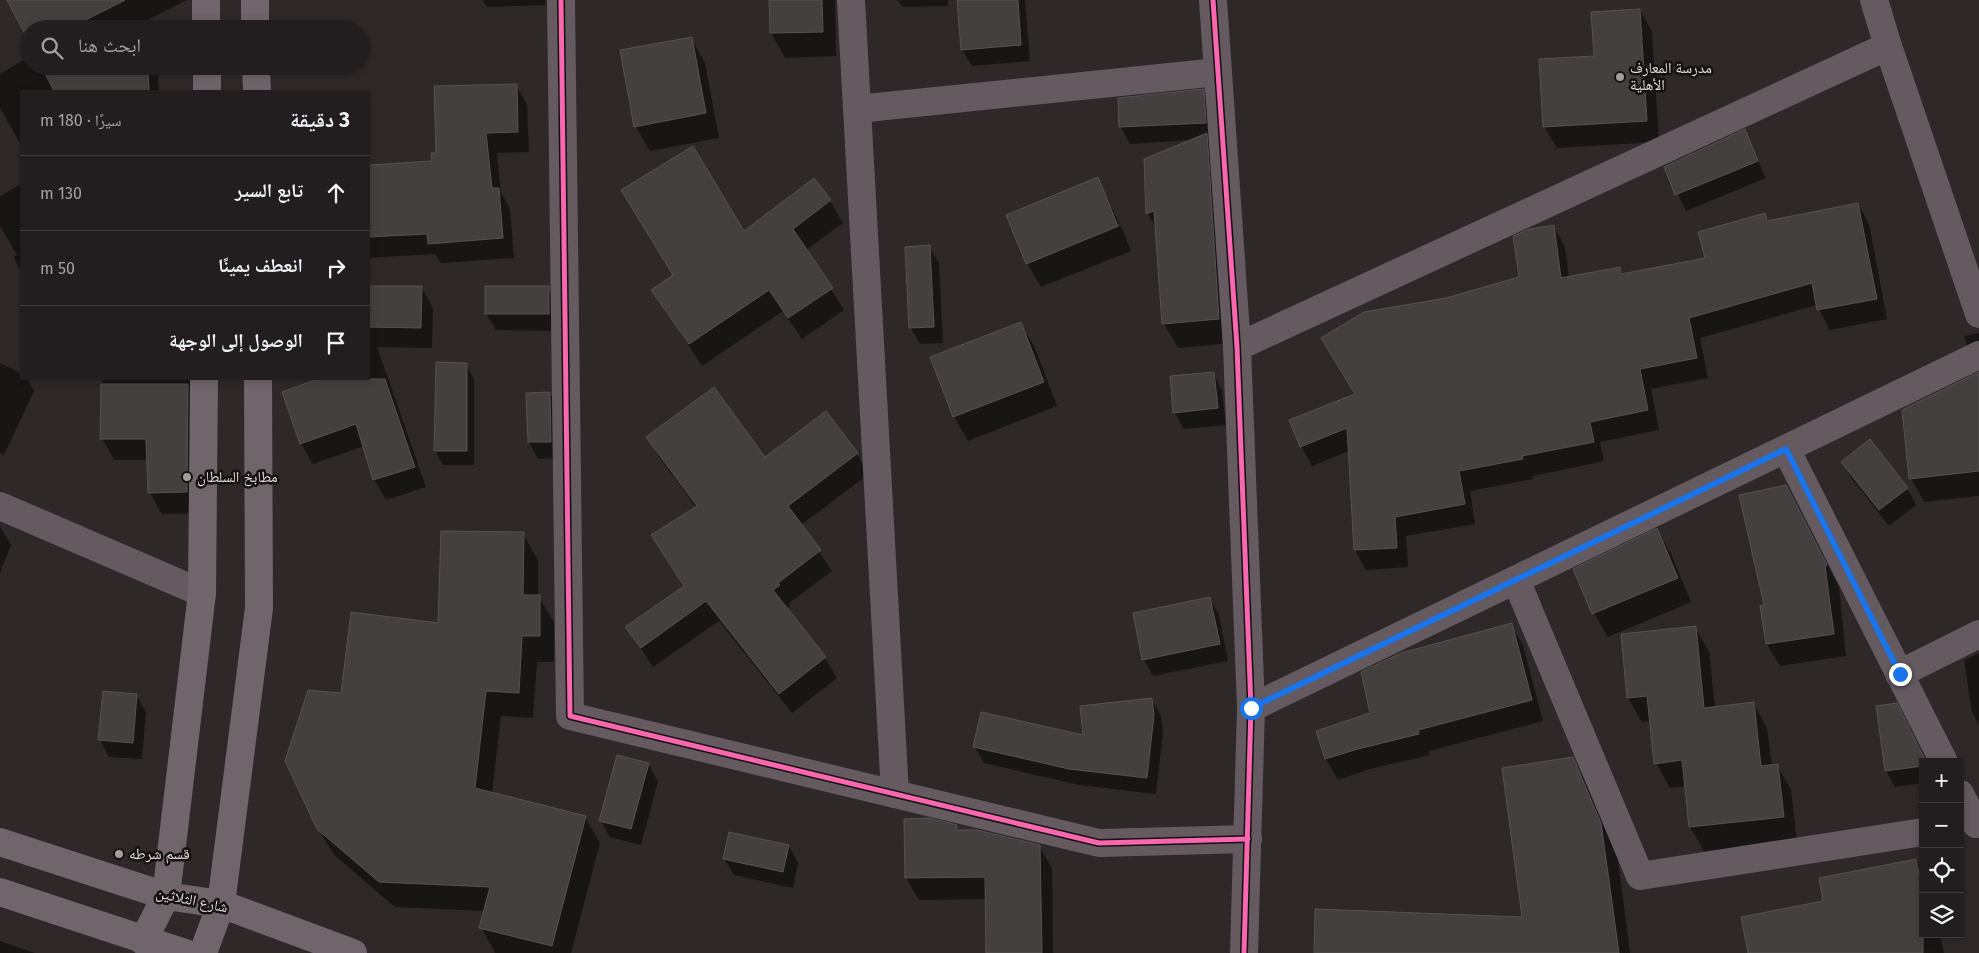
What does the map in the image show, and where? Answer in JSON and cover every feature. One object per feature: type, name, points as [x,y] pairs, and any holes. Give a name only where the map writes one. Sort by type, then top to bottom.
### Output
[{"type":"street","points":[[206,0],[206,20]]},
{"type":"street","points":[[255,0],[256,20]]},
{"type":"street","points":[[561,0],[570,716],[1099,843],[1248,840]]},
{"type":"street","points":[[852,0],[895,794]]},
{"type":"street","points":[[1213,0],[1237,347],[1251,708],[1244,953]]},
{"type":"street","points":[[1874,0],[1979,314]]},
{"type":"street","points":[[1237,347],[1888,46]]},
{"type":"street","points":[[857,109],[1218,72]]},
{"type":"street","points":[[207,75],[207,90]]},
{"type":"street","points":[[256,75],[257,90]]},
{"type":"street","points":[[1251,708],[1979,356]]},
{"type":"street","points":[[144,941],[166,896],[202,593],[204,380]]},
{"type":"street","points":[[203,953],[221,904],[259,608],[258,380]]},
{"type":"street","points":[[1786,449],[1942,758]]},
{"type":"street","points":[[0,506],[202,593]]},
{"type":"street","points":[[1516,580],[1640,876],[1919,833]]},
{"type":"street","points":[[1900,674],[1979,634]]},
{"type":"street","points":[[1964,803],[1972,824]]},
{"type":"street","name":"شارع الثلاثين","points":[[0,842],[166,896],[221,904],[353,953]]},
{"type":"street","points":[[0,892],[185,953]]},
{"type":"building","points":[[7,0],[125,0],[86,20],[20,20],[20,25]]},
{"type":"building","points":[[769,0],[822,0],[823,32],[770,33]]},
{"type":"building","points":[[957,0],[1018,0],[1021,45],[961,50]]},
{"type":"building","points":[[1640,9],[1647,121],[1543,127],[1539,59],[1594,56],[1591,12]]},
{"type":"building","points":[[692,37],[706,113],[634,127],[620,50]]},
{"type":"building","points":[[46,75],[148,75],[149,90],[53,90]]},
{"type":"building","points":[[517,84],[518,132],[486,133],[492,188],[499,188],[503,238],[428,244],[427,234],[370,237],[370,165],[432,161],[431,153],[436,153],[434,86]]},
{"type":"building","points":[[1204,89],[1206,123],[1119,127],[1118,98]]},
{"type":"building","points":[[1745,129],[1758,161],[1675,195],[1664,167]]},
{"type":"building","points":[[1207,133],[1219,319],[1162,324],[1154,211],[1146,214],[1144,159]]},
{"type":"building","points":[[693,146],[744,231],[814,178],[831,200],[793,229],[833,288],[788,318],[769,290],[689,344],[651,290],[673,275],[621,190]]},
{"type":"building","points":[[1098,177],[1118,226],[1026,264],[1006,215]]},
{"type":"building","points":[[1858,203],[1877,299],[1817,310],[1812,283],[1689,318],[1697,358],[1640,369],[1648,410],[1590,422],[1594,442],[1522,456],[1523,459],[1459,471],[1465,504],[1395,517],[1397,548],[1354,550],[1347,428],[1300,447],[1289,420],[1355,394],[1321,338],[1364,312],[1446,298],[1519,277],[1513,236],[1530,229],[1554,225],[1561,278],[1620,267],[1621,274],[1705,258],[1698,232],[1765,213],[1767,221]]},
{"type":"building","points":[[930,245],[934,327],[909,328],[905,247]]},
{"type":"building","points":[[370,286],[422,286],[421,328],[370,327]]},
{"type":"building","points":[[485,286],[549,286],[549,314],[485,314]]},
{"type":"building","points":[[1021,322],[1044,382],[953,417],[930,357]]},
{"type":"building","points":[[436,362],[467,363],[467,451],[434,451]]},
{"type":"building","points":[[1214,372],[1218,408],[1173,413],[1170,376]]},
{"type":"building","points":[[1979,372],[1979,471],[1909,479],[1902,410]]},
{"type":"building","points":[[385,379],[415,467],[373,480],[356,424],[300,444],[282,392],[315,380]]},
{"type":"building","points":[[101,384],[188,384],[187,492],[148,493],[146,439],[100,439]]},
{"type":"building","points":[[714,387],[765,457],[826,411],[858,453],[788,506],[821,550],[778,583],[780,585],[773,590],[826,657],[779,694],[706,601],[641,648],[625,627],[684,586],[651,535],[697,506],[646,437]]},
{"type":"building","points":[[550,392],[551,442],[528,442],[526,393]]},
{"type":"building","points":[[1870,439],[1908,488],[1879,510],[1841,462]]},
{"type":"building","points":[[1786,485],[1827,565],[1825,566],[1834,634],[1766,644],[1760,606],[1764,605],[1739,495]]},
{"type":"building","points":[[1657,528],[1678,578],[1592,614],[1573,569]]},
{"type":"building","points":[[441,531],[524,532],[523,595],[540,595],[540,636],[522,636],[519,693],[486,691],[475,788],[586,816],[552,946],[479,928],[490,887],[379,882],[317,829],[285,761],[308,690],[341,693],[351,612],[438,623]]},
{"type":"building","points":[[1210,597],[1220,644],[1142,660],[1133,613]]},
{"type":"building","points":[[1512,623],[1532,700],[1418,730],[1419,734],[1325,759],[1316,731],[1370,713],[1361,672],[1401,653]]},
{"type":"building","points":[[1696,626],[1704,708],[1754,702],[1761,766],[1778,764],[1784,817],[1689,827],[1682,760],[1654,764],[1647,696],[1627,698],[1621,634]]},
{"type":"building","points":[[103,691],[137,694],[133,743],[98,740]]},
{"type":"building","points":[[1152,698],[1154,715],[1147,778],[1069,769],[973,747],[981,712],[1083,735],[1080,706]]},
{"type":"building","points":[[1897,703],[1924,758],[1919,758],[1919,767],[1885,771],[1876,706]]},
{"type":"building","points":[[617,755],[649,763],[631,829],[599,821]]},
{"type":"building","points":[[1573,757],[1601,823],[1619,953],[1314,953],[1315,909],[1522,917],[1502,768]]},
{"type":"building","points":[[929,818],[957,825],[957,830],[977,830],[1040,845],[1042,953],[986,953],[985,877],[905,878],[904,819]]},
{"type":"building","points":[[729,832],[789,845],[783,872],[723,859]]},
{"type":"building","points":[[1916,859],[1919,874],[1919,938],[1923,938],[1923,953],[1748,953],[1741,917],[1823,901],[1819,878]]},
{"type":"cycle path","points":[[561,0],[570,716],[1099,843],[1248,839]]},
{"type":"cycle path","points":[[1213,0],[1237,347],[1251,708],[1244,953]]},
{"type":"place","name":"مدرسة المعارف الأهلية","points":[[1620,77]]},
{"type":"place","name":"مطابخ السلطان","points":[[187,477]]},
{"type":"place","name":"قسم شرطه","points":[[119,854]]},
{"type":"route","points":[[1251,708],[1786,449],[1900,674]]}]
